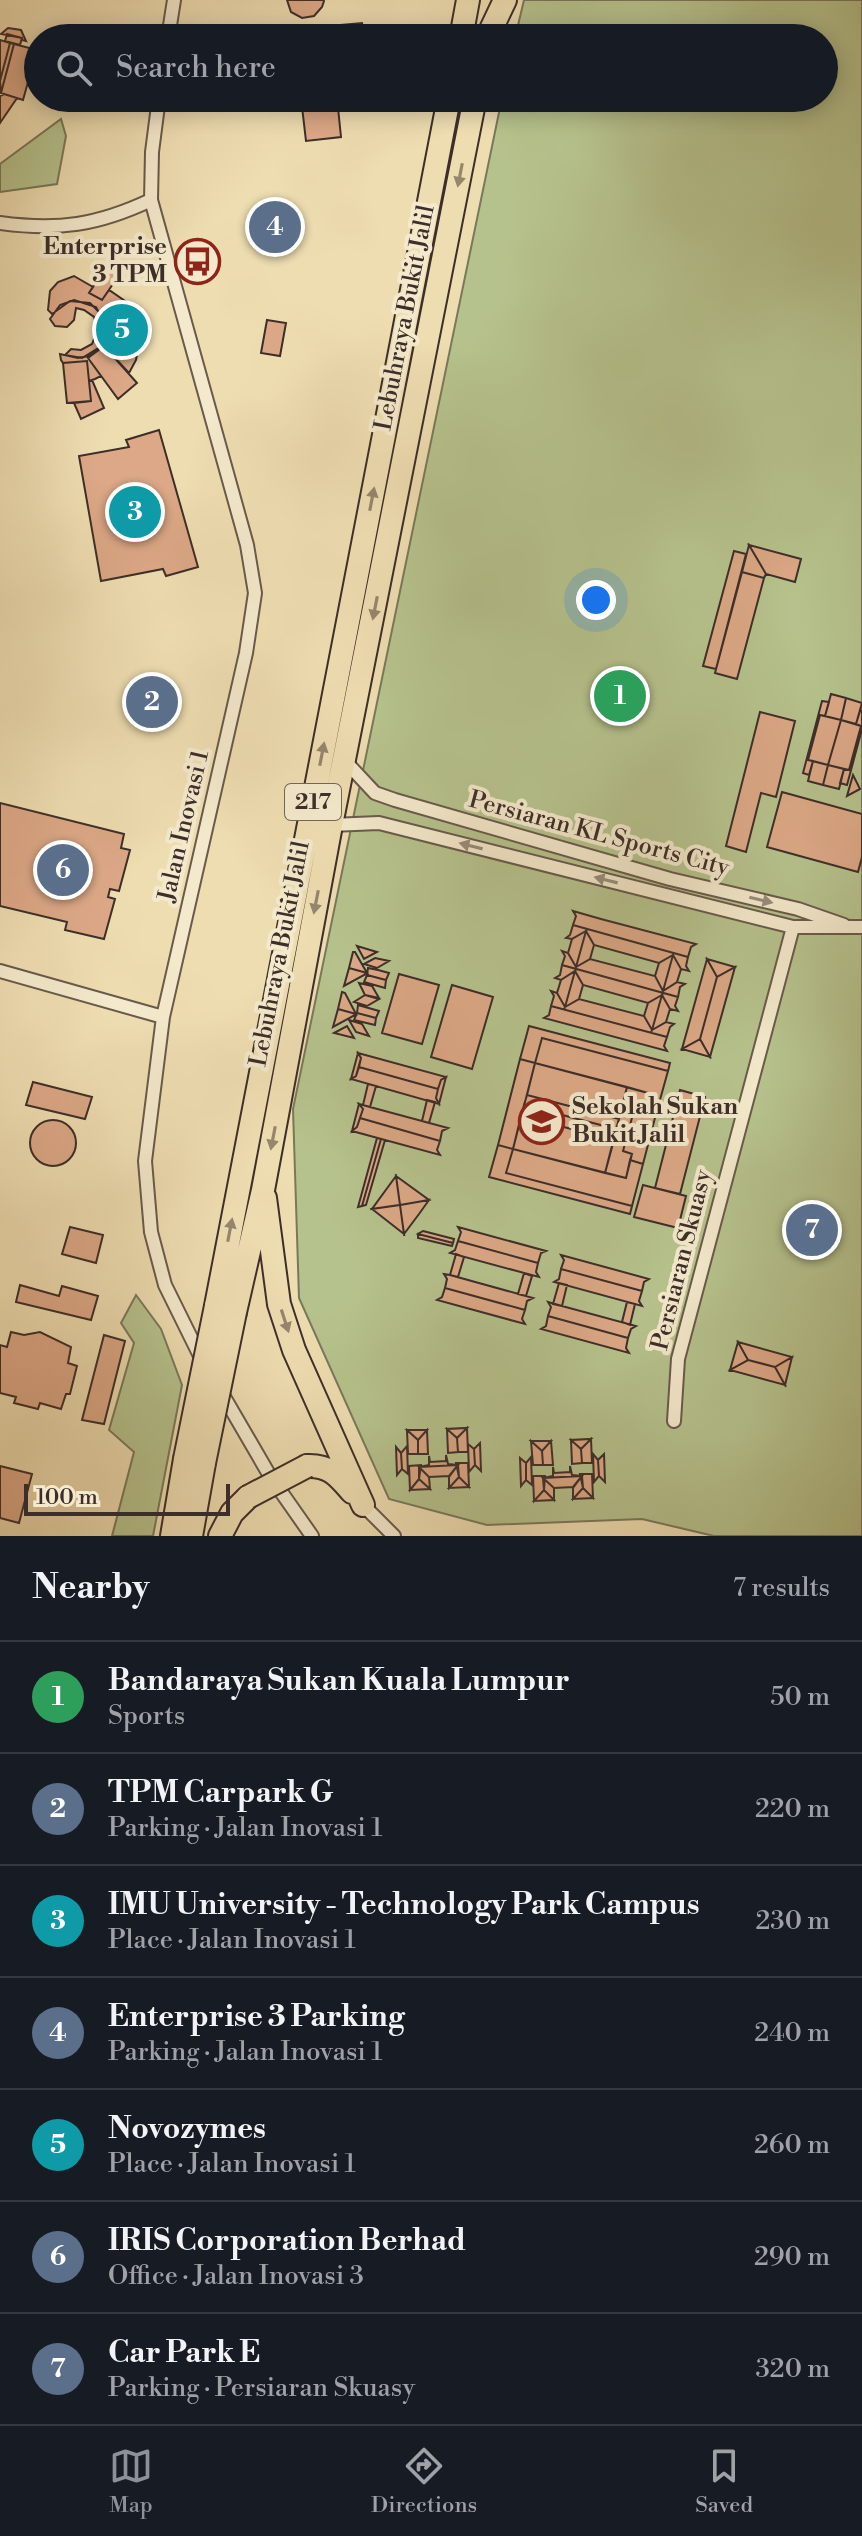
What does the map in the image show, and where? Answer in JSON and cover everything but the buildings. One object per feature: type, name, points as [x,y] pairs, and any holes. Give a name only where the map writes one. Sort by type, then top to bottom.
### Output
[{"type":"highway","points":[[459,0],[461,24]]},
{"type":"highway","points":[[464,24],[468,0]]},
{"type":"highway","points":[[490,24],[494,0]]},
{"type":"highway","points":[[494,24],[505,0]]},
{"type":"highway","name":"Lebuhraya Bukit Jalil","points":[[172,1536],[195,1461],[225,1309],[446,112]]},
{"type":"highway","name":"Lebuhraya Bukit Jalil","points":[[225,1309],[263,1190],[331,825],[472,112]]},
{"type":"highway","points":[[263,1190],[279,1304],[294,1350],[363,1505]]},
{"type":"highway","name":"Lebuhraya Bukit Jalil","points":[[191,1536],[195,1461]]},
{"type":"highway","points":[[220,1536],[232,1513],[248,1497],[307,1466],[321,1466],[336,1475],[363,1505]]},
{"type":"street","points":[[170,24],[174,0]]},
{"type":"street","name":"Jalan Inovasi 1","points":[[157,112],[151,200],[247,545],[255,593],[246,653],[163,1017],[145,1161],[151,1232],[165,1285],[189,1337],[262,1463],[312,1536]]},
{"type":"street","points":[[0,223],[45,228],[71,225],[126,212],[151,200]]},
{"type":"street","name":"Persiaran KL Sports City","points":[[345,761],[375,793],[395,800],[670,879],[798,909],[858,928]]},
{"type":"street","name":"Persiaran KL Sports City","points":[[331,825],[379,823],[793,927],[858,928]]},
{"type":"street","name":"Persiaran Skuasy","points":[[674,1421],[678,1359],[793,927]]},
{"type":"street","points":[[0,971],[163,1017]]},
{"type":"street","points":[[363,1505],[392,1535]]},
{"type":"green space","points":[[524,0],[862,0],[862,1536],[714,1536],[642,1519],[487,1525],[389,1499],[299,1298],[293,1109],[499,112],[838,112],[838,24],[518,24]]},
{"type":"green space","points":[[61,119],[66,136],[57,184],[0,192],[0,164]]},
{"type":"green space","points":[[136,1295],[161,1329],[182,1385],[153,1536],[112,1536],[134,1452],[109,1430],[134,1343],[121,1323]]},
{"type":"place","name":"Enterprise 3 Parking","points":[[275,227]]},
{"type":"place","name":"Enterprise 3 TPM","points":[[198,261]]},
{"type":"place","name":"Novozymes","points":[[122,330]]},
{"type":"place","name":"IMU University - Technology Park Campus","points":[[135,512]]},
{"type":"place","name":"Bandaraya Sukan Kuala Lumpur","points":[[620,696]]},
{"type":"place","name":"TPM Carpark G","points":[[152,702]]},
{"type":"place","name":"IRIS Corporation Berhad","points":[[63,870]]},
{"type":"place","name":"Sekolah Sukan Bukit Jalil","points":[[541,1121]]},
{"type":"place","name":"Car Park E","points":[[812,1230]]}]
